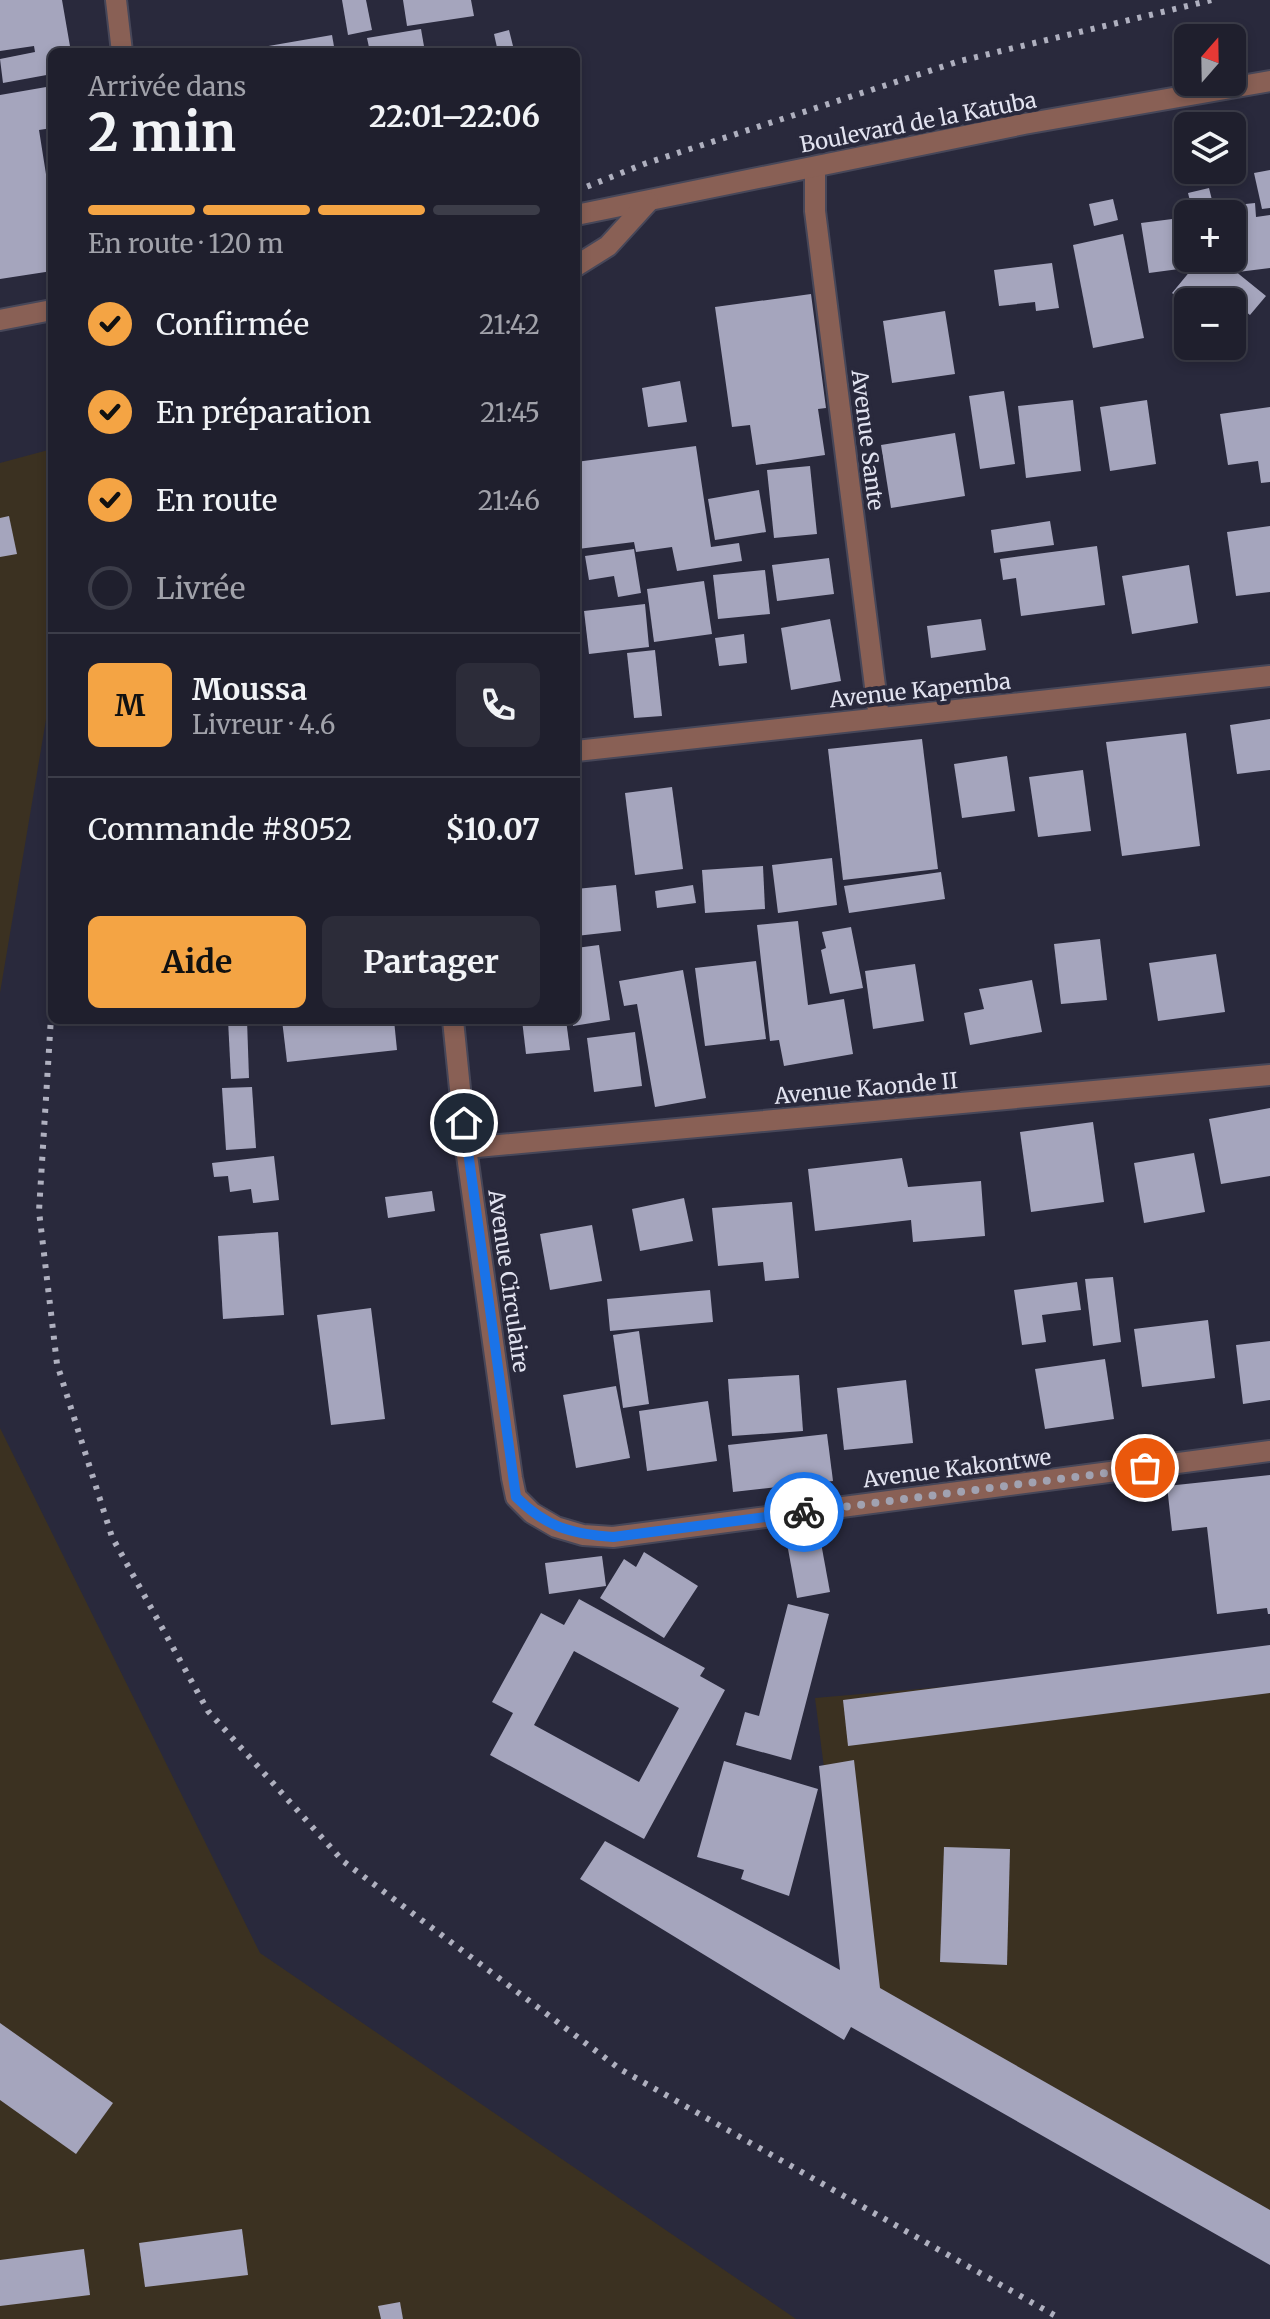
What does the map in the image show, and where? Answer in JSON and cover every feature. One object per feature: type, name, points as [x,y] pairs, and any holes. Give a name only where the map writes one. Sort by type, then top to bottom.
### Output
[{"type":"street","points":[[116,0],[122,48]]},
{"type":"street","name":"Boulevard de la Katuba","points":[[580,214],[1024,124],[1270,81]]},
{"type":"street","name":"Avenue Sante","points":[[815,167],[815,211],[879,718]]},
{"type":"street","points":[[580,264],[608,246],[648,202]]},
{"type":"street","points":[[0,320],[47,313]]},
{"type":"street","name":"Avenue Kapemba","points":[[580,751],[1270,676]]},
{"type":"street","name":"Avenue Circulaire","points":[[453,1024],[466,1148],[516,1497],[532,1513],[556,1527]]},
{"type":"street","name":"Avenue Kaonde II","points":[[466,1148],[1270,1075]]},
{"type":"street","name":"Avenue Kakontwe","points":[[556,1527],[583,1535],[613,1537],[1270,1451]]},
{"type":"shaded area","points":[[48,450],[48,708],[0,993],[0,463]]},
{"type":"shaded area","points":[[0,1428],[260,1953],[796,2319],[0,2319]]},
{"type":"shaded area","points":[[1270,1659],[1270,2249],[856,2015],[815,1698]]},
{"type":"building","points":[[0,0],[62,0],[70,48],[48,48],[48,75],[3,83],[0,59],[35,52],[34,46],[0,51]]},
{"type":"building","points":[[342,0],[366,0],[372,30],[348,35]]},
{"type":"building","points":[[403,0],[471,0],[474,16],[407,26]]},
{"type":"building","points":[[421,29],[424,48],[369,48],[367,38]]},
{"type":"building","points":[[509,30],[514,48],[497,48],[494,34]]},
{"type":"building","points":[[332,35],[334,48],[257,48]]},
{"type":"building","points":[[48,87],[48,129],[39,130],[48,187],[48,272],[0,279],[0,95]]},
{"type":"building","points":[[1270,170],[1270,208],[1262,209],[1254,173]]},
{"type":"building","points":[[1209,188],[1212,200],[1190,200],[1188,193]]},
{"type":"building","points":[[1113,199],[1118,220],[1094,226],[1089,204]]},
{"type":"building","points":[[1255,203],[1256,217],[1270,215],[1270,268],[1246,271],[1246,204]]},
{"type":"building","points":[[1174,219],[1174,270],[1149,273],[1141,223]]},
{"type":"building","points":[[1123,234],[1144,338],[1093,348],[1073,245]]},
{"type":"building","points":[[1052,263],[1059,308],[1036,311],[1035,302],[999,306],[994,270]]},
{"type":"building","points":[[1189,272],[1236,272],[1266,296],[1250,315],[1246,312],[1246,288],[1176,288]]},
{"type":"building","points":[[811,294],[826,408],[818,409],[825,455],[756,465],[750,425],[732,427],[715,307]]},
{"type":"building","points":[[945,311],[955,374],[892,383],[883,321]]},
{"type":"building","points":[[680,381],[687,422],[648,427],[642,388]]},
{"type":"building","points":[[1004,391],[1015,464],[980,469],[969,396]]},
{"type":"building","points":[[1073,400],[1081,471],[1026,478],[1018,406]]},
{"type":"building","points":[[1147,400],[1156,464],[1110,471],[1100,407]]},
{"type":"building","points":[[1270,407],[1270,482],[1261,483],[1258,461],[1228,465],[1220,414]]},
{"type":"building","points":[[955,433],[965,496],[891,508],[881,445]]},
{"type":"building","points":[[696,446],[711,547],[739,543],[742,561],[677,571],[672,547],[636,552],[634,542],[580,549],[580,461]]},
{"type":"building","points":[[810,466],[817,534],[774,538],[767,470]]},
{"type":"building","points":[[759,490],[766,532],[715,540],[708,499]]},
{"type":"building","points":[[9,516],[17,554],[0,557],[0,518]]},
{"type":"building","points":[[1050,521],[1054,545],[994,553],[991,530]]},
{"type":"building","points":[[1270,526],[1270,592],[1236,596],[1227,532]]},
{"type":"building","points":[[1097,546],[1105,605],[1021,616],[1016,578],[1003,580],[1000,559]]},
{"type":"building","points":[[634,549],[641,593],[618,597],[614,576],[589,580],[585,556]]},
{"type":"building","points":[[829,558],[834,594],[777,601],[772,565]]},
{"type":"building","points":[[1189,565],[1198,623],[1132,634],[1122,576]]},
{"type":"building","points":[[765,570],[770,614],[718,619],[713,575]]},
{"type":"building","points":[[704,581],[712,634],[654,642],[647,589]]},
{"type":"building","points":[[645,604],[649,647],[589,654],[584,611]]},
{"type":"building","points":[[830,619],[841,681],[791,690],[781,628]]},
{"type":"building","points":[[981,619],[986,650],[931,658],[927,626]]},
{"type":"building","points":[[744,634],[747,663],[719,666],[715,638]]},
{"type":"building","points":[[655,650],[662,716],[634,718],[627,653]]},
{"type":"building","points":[[1270,719],[1270,770],[1237,774],[1230,725]]},
{"type":"building","points":[[1186,733],[1200,846],[1122,856],[1106,742]]},
{"type":"building","points":[[922,739],[938,869],[843,880],[828,749]]},
{"type":"building","points":[[1007,756],[1015,811],[962,818],[954,764]]},
{"type":"building","points":[[1083,770],[1091,831],[1038,837],[1029,777]]},
{"type":"building","points":[[672,787],[683,869],[635,875],[625,793]]},
{"type":"building","points":[[832,858],[837,905],[778,913],[772,865]]},
{"type":"building","points":[[763,866],[765,909],[705,913],[702,870]]},
{"type":"building","points":[[941,872],[945,899],[849,913],[844,886]]},
{"type":"building","points":[[616,885],[621,931],[580,936],[580,889]]},
{"type":"building","points":[[693,885],[696,903],[657,908],[655,891]]},
{"type":"building","points":[[798,921],[808,1005],[844,999],[853,1054],[784,1066],[779,1040],[770,1041],[757,925]]},
{"type":"building","points":[[851,927],[863,988],[830,994],[821,950],[826,948],[822,932]]},
{"type":"building","points":[[1100,939],[1107,1000],[1061,1004],[1054,944]]},
{"type":"building","points":[[599,945],[610,1020],[573,1026],[580,1024],[580,947]]},
{"type":"building","points":[[1216,954],[1225,1012],[1158,1021],[1149,963]]},
{"type":"building","points":[[756,961],[766,1039],[705,1046],[695,968]]},
{"type":"building","points":[[915,964],[924,1021],[873,1029],[865,971]]},
{"type":"building","points":[[683,970],[706,1098],[655,1107],[637,1004],[624,1006],[619,981]]},
{"type":"building","points":[[1032,980],[1042,1032],[970,1045],[964,1013],[984,1009],[979,989]]},
{"type":"building","points":[[228,1024],[247,1024],[249,1078],[231,1079]]},
{"type":"building","points":[[282,1024],[394,1024],[397,1050],[287,1062]]},
{"type":"building","points":[[522,1024],[567,1024],[570,1050],[526,1054]]},
{"type":"building","points":[[635,1032],[642,1086],[594,1092],[587,1038]]},
{"type":"building","points":[[252,1087],[256,1148],[226,1150],[222,1088]]},
{"type":"building","points":[[1270,1108],[1270,1176],[1221,1184],[1209,1119]]},
{"type":"building","points":[[1093,1122],[1104,1202],[1031,1212],[1020,1132]]},
{"type":"building","points":[[1194,1153],[1205,1212],[1144,1223],[1134,1163]]},
{"type":"building","points":[[274,1156],[279,1200],[253,1203],[251,1189],[230,1192],[228,1176],[214,1177],[212,1163]]},
{"type":"building","points":[[902,1158],[908,1187],[981,1181],[985,1236],[913,1242],[911,1220],[815,1231],[808,1169]]},
{"type":"building","points":[[432,1191],[435,1211],[388,1218],[385,1197]]},
{"type":"building","points":[[684,1198],[693,1241],[640,1251],[632,1209]]},
{"type":"building","points":[[792,1202],[799,1278],[765,1281],[763,1262],[718,1266],[712,1208]]},
{"type":"building","points":[[592,1225],[602,1281],[550,1290],[540,1234]]},
{"type":"building","points":[[278,1232],[284,1315],[223,1319],[218,1236]]},
{"type":"building","points":[[1113,1277],[1121,1342],[1093,1346],[1085,1279]]},
{"type":"building","points":[[1077,1282],[1081,1310],[1042,1315],[1046,1342],[1022,1345],[1014,1290]]},
{"type":"building","points":[[710,1290],[713,1322],[610,1331],[607,1299]]},
{"type":"building","points":[[371,1308],[385,1419],[331,1425],[317,1315]]},
{"type":"building","points":[[1208,1320],[1215,1378],[1142,1387],[1134,1329]]},
{"type":"building","points":[[639,1331],[649,1404],[623,1408],[613,1335]]},
{"type":"building","points":[[1270,1341],[1270,1400],[1243,1404],[1236,1345]]},
{"type":"building","points":[[1105,1359],[1114,1419],[1045,1429],[1035,1369]]},
{"type":"building","points":[[799,1375],[803,1431],[732,1436],[728,1379]]},
{"type":"building","points":[[906,1380],[913,1443],[844,1450],[837,1388]]},
{"type":"building","points":[[616,1386],[630,1458],[576,1468],[563,1395]]},
{"type":"building","points":[[708,1401],[717,1461],[647,1471],[639,1411]]},
{"type":"building","points":[[827,1434],[833,1481],[733,1492],[728,1445]]},
{"type":"building","points":[[1270,1475],[1270,1614],[1267,1608],[1217,1614],[1207,1527],[1172,1531],[1167,1486]]},
{"type":"building","points":[[819,1532],[830,1592],[797,1598],[786,1538]]},
{"type":"building","points":[[644,1552],[698,1586],[664,1638],[600,1598],[624,1559],[636,1567]]},
{"type":"building","points":[[602,1556],[606,1586],[549,1594],[545,1563]]},
{"type":"building","points":[[579,1599],[705,1668],[700,1676],[725,1690],[644,1839],[490,1755],[513,1713],[492,1702],[541,1613],[564,1625]],"holes":[[[574,1651],[679,1708],[639,1782],[534,1725]]]},
{"type":"building","points":[[788,1604],[829,1614],[791,1760],[736,1745],[745,1712],[759,1716]]},
{"type":"building","points":[[1270,1645],[1270,1693],[848,1746],[843,1700]]},
{"type":"building","points":[[854,1760],[880,1988],[1270,2210],[1270,2265],[851,2027],[844,2040],[580,1879],[605,1841],[840,1970],[819,1766]]},
{"type":"building","points":[[724,1761],[818,1789],[789,1896],[741,1879],[744,1870],[697,1857]]},
{"type":"building","points":[[944,1847],[1010,1849],[1007,1965],[940,1962]]},
{"type":"building","points":[[0,2023],[113,2103],[76,2154],[0,2100]]},
{"type":"building","points":[[242,2229],[248,2275],[145,2287],[139,2243]]},
{"type":"building","points":[[84,2249],[90,2295],[0,2306],[0,2260]]},
{"type":"building","points":[[400,2302],[403,2319],[381,2319],[378,2306]]},
{"type":"railway","points":[[580,189],[644,164],[960,61],[1212,0]]},
{"type":"railway","points":[[51,1024],[39,1211],[57,1364],[112,1537],[208,1711],[343,1861],[620,2069],[1061,2319]]},
{"type":"way so far","points":[[804,1512],[1145,1468]]},
{"type":"route","points":[[464,1123],[516,1497],[532,1513],[556,1527],[583,1535],[613,1537],[804,1512]]}]
